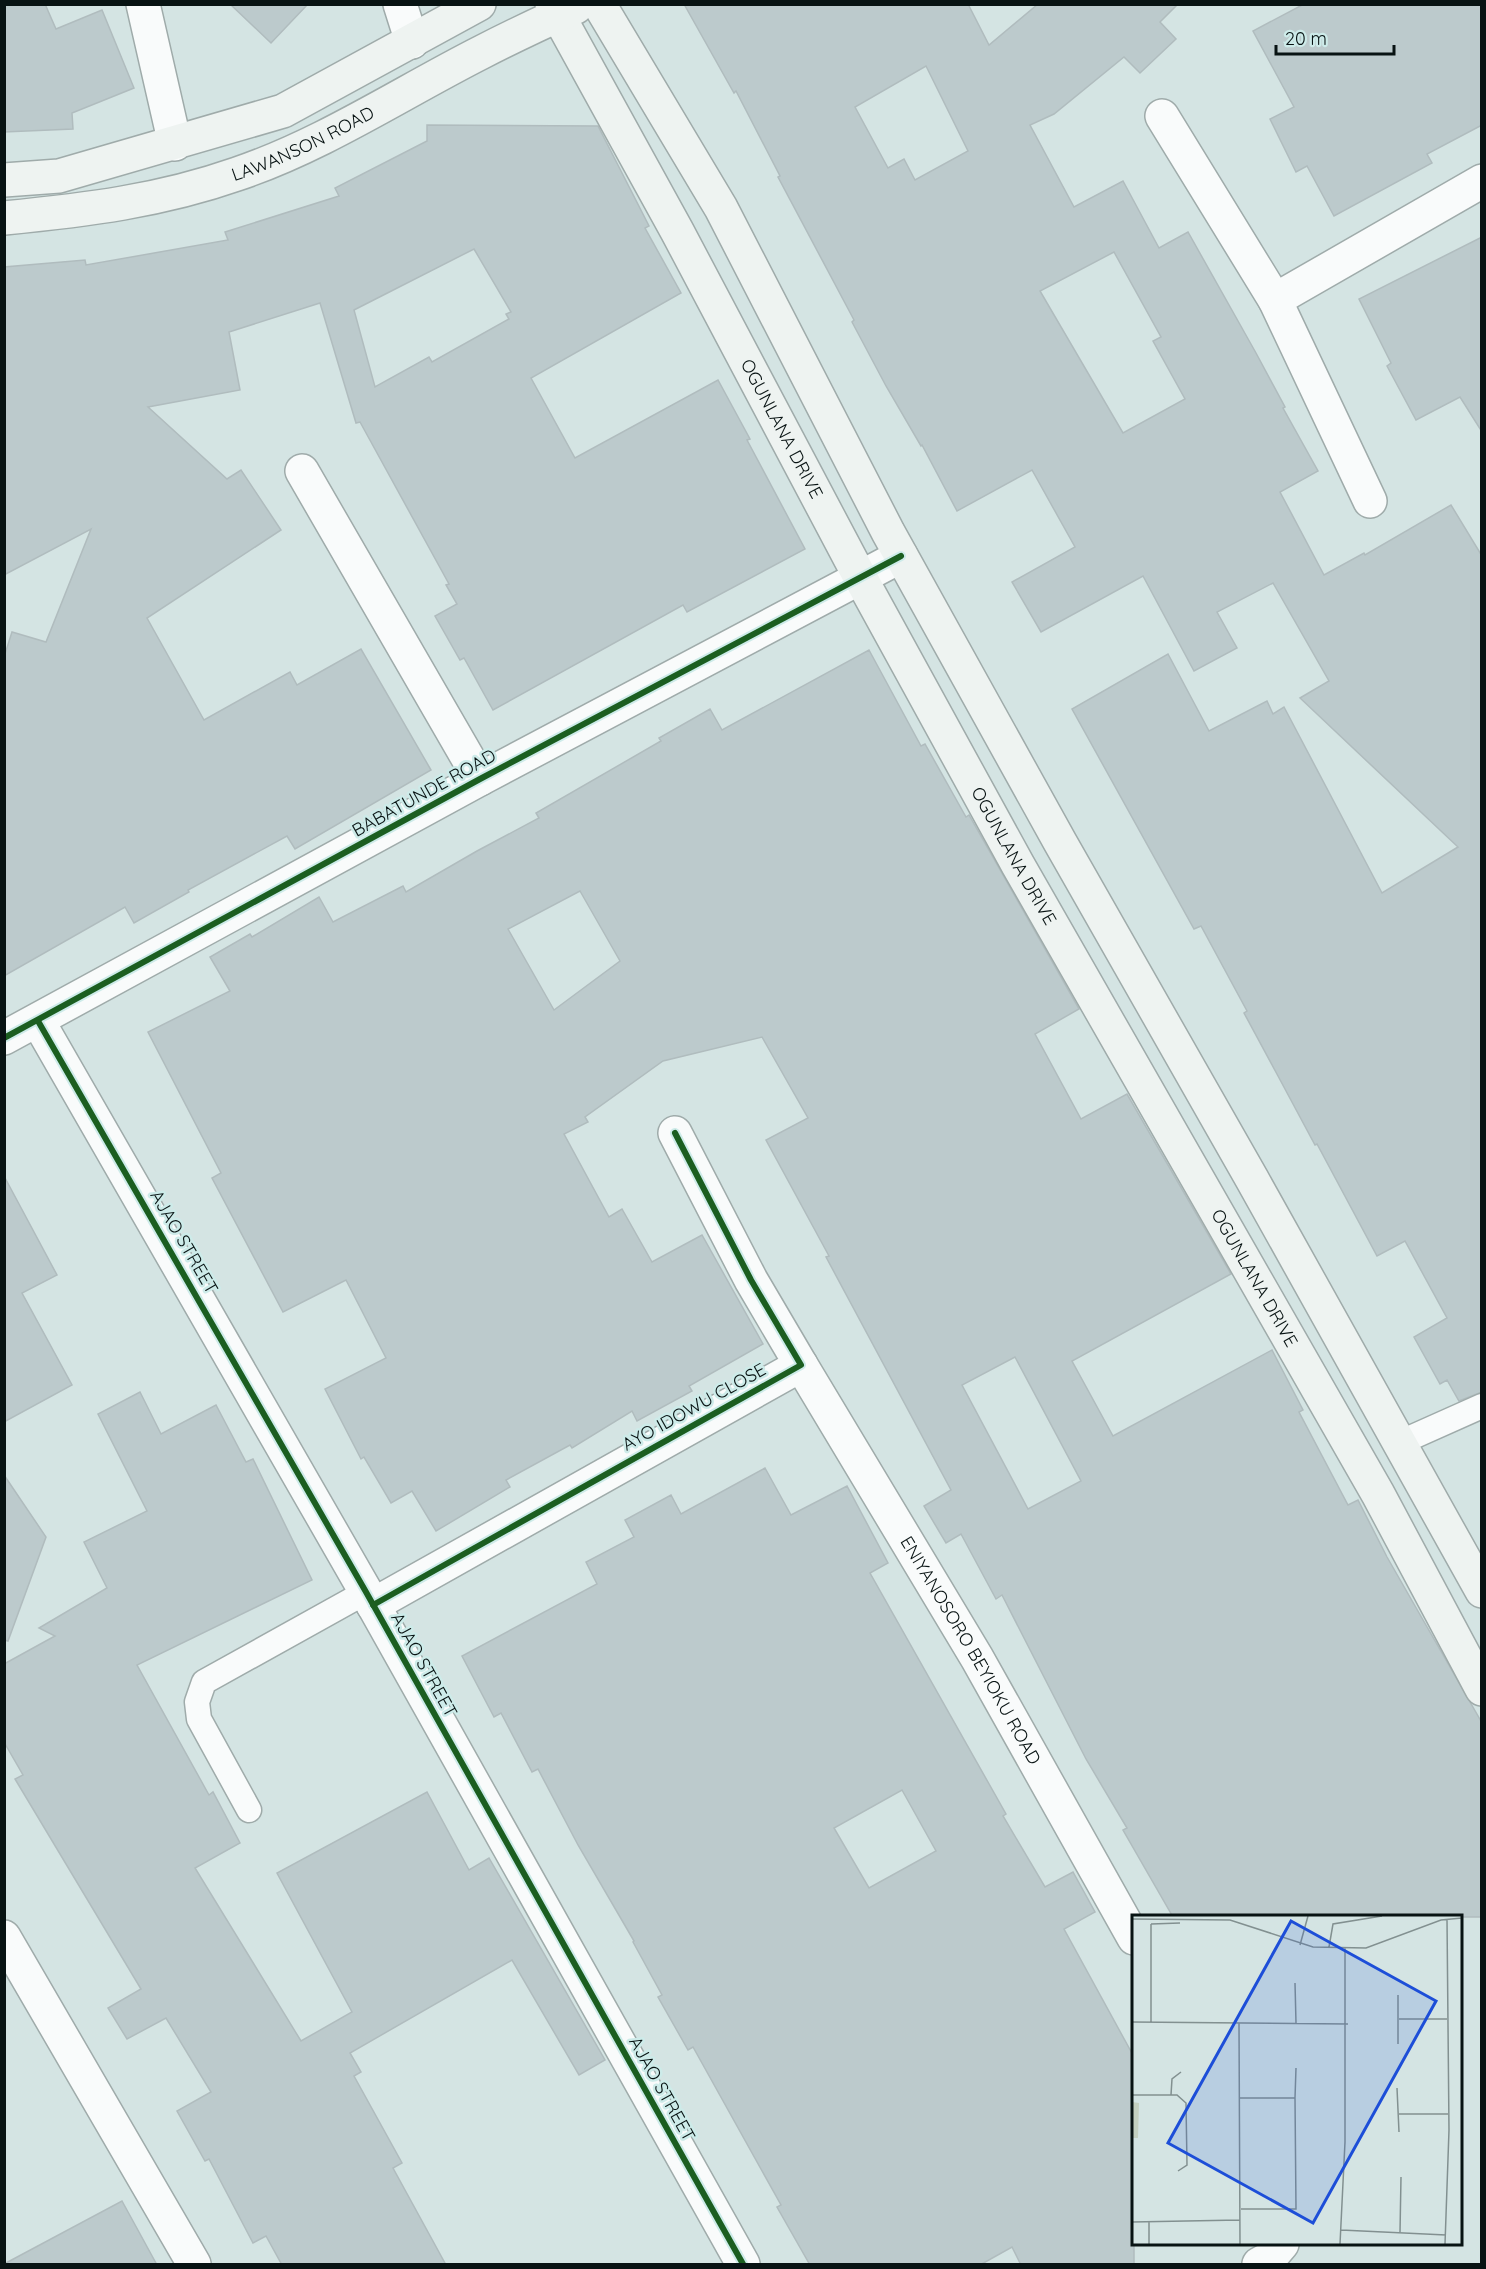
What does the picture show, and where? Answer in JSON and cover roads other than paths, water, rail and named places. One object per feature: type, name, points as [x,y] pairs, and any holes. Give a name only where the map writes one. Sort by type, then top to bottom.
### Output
[{"type":"main road","name":"LAWANSON ROAD","points":[[4,180],[59,176],[283,111],[479,4]]},
{"type":"main road","points":[[599,4],[721,208],[902,556],[1060,842],[1482,1591]]},
{"type":"main road","name":"LAWANSON ROAD","points":[[4,218],[129,204],[188,190],[240,174],[366,115],[564,8]]},
{"type":"main road","name":"OGUNLANA DRIVE","points":[[564,8],[677,231],[860,577],[1106,1022],[1378,1494],[1482,1689]]},
{"type":"street","points":[[143,4],[175,144]]},
{"type":"street","points":[[400,4],[412,42]]},
{"type":"street","points":[[1162,116],[1275,300],[1370,501]]},
{"type":"street","points":[[1275,300],[1482,181]]},
{"type":"street","points":[[302,471],[480,779]]},
{"type":"street","name":"BABATUNDE ROAD","points":[[4,1038],[480,779],[902,556]]},
{"type":"street","name":"AJAO STREET","points":[[38,1021],[369,1599],[743,2265]]},
{"type":"street","points":[[675,1132],[751,1280],[801,1365]]},
{"type":"street","name":"AYO IDOWU CLOSE","points":[[369,1599],[801,1365]]},
{"type":"street","name":"ENIYANOSORO BEYIOKU ROAD","points":[[801,1365],[977,1658],[1132,1934]]},
{"type":"street","points":[[4,1937],[194,2265]]},
{"type":"street","points":[[1259,2265],[1270,2258],[1281,2245]]},
{"type":"lane","points":[[1399,1443],[1482,1407]]},
{"type":"lane","points":[[249,1810],[199,1719],[197,1702],[204,1682],[369,1599]]}]
